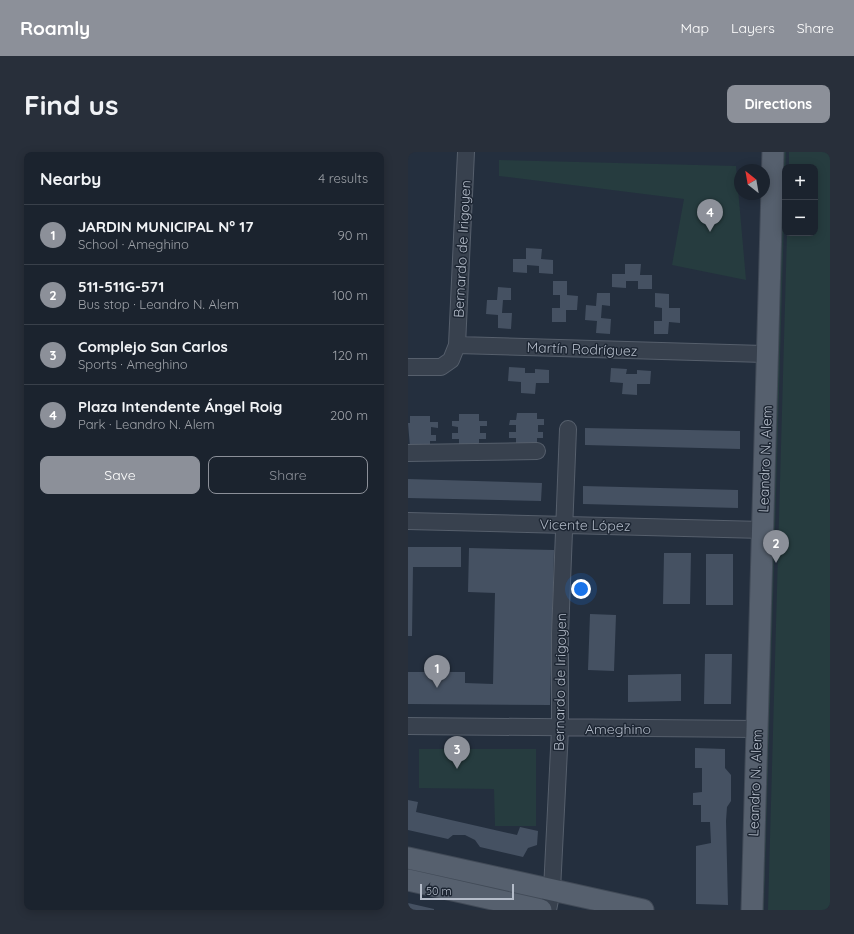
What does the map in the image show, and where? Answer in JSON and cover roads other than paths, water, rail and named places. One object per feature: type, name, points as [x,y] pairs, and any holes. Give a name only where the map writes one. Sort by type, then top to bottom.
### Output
[{"type":"main road","name":"Leandro N. Alem","points":[[752,910],[773,152]]},
{"type":"main road","points":[[408,858],[643,910]]},
{"type":"main road","points":[[408,880],[541,910]]},
{"type":"street","name":"Bernardo de Irigoyen","points":[[458,345],[466,152]]},
{"type":"street","name":"Martín Rodríguez","points":[[458,345],[768,354]]},
{"type":"street","points":[[408,367],[441,367],[451,360],[458,345]]},
{"type":"street","name":"Bernardo de Irigoyen","points":[[548,910],[552,890],[560,729],[560,634],[568,429]]},
{"type":"street","points":[[408,453],[537,451]]},
{"type":"street","name":"Vicente López","points":[[408,521],[763,530]]},
{"type":"street","name":"Ameghino","points":[[408,726],[560,729],[757,729]]},
{"type":"place","name":"Plaza Intendente Ángel Roig","points":[[710,232]]},
{"type":"place","name":"511-511G-571","points":[[776,563]]},
{"type":"place","name":"JARDIN MUNICIPAL N° 17","points":[[437,688]]},
{"type":"place","name":"Complejo San Carlos","points":[[457,769]]}]
